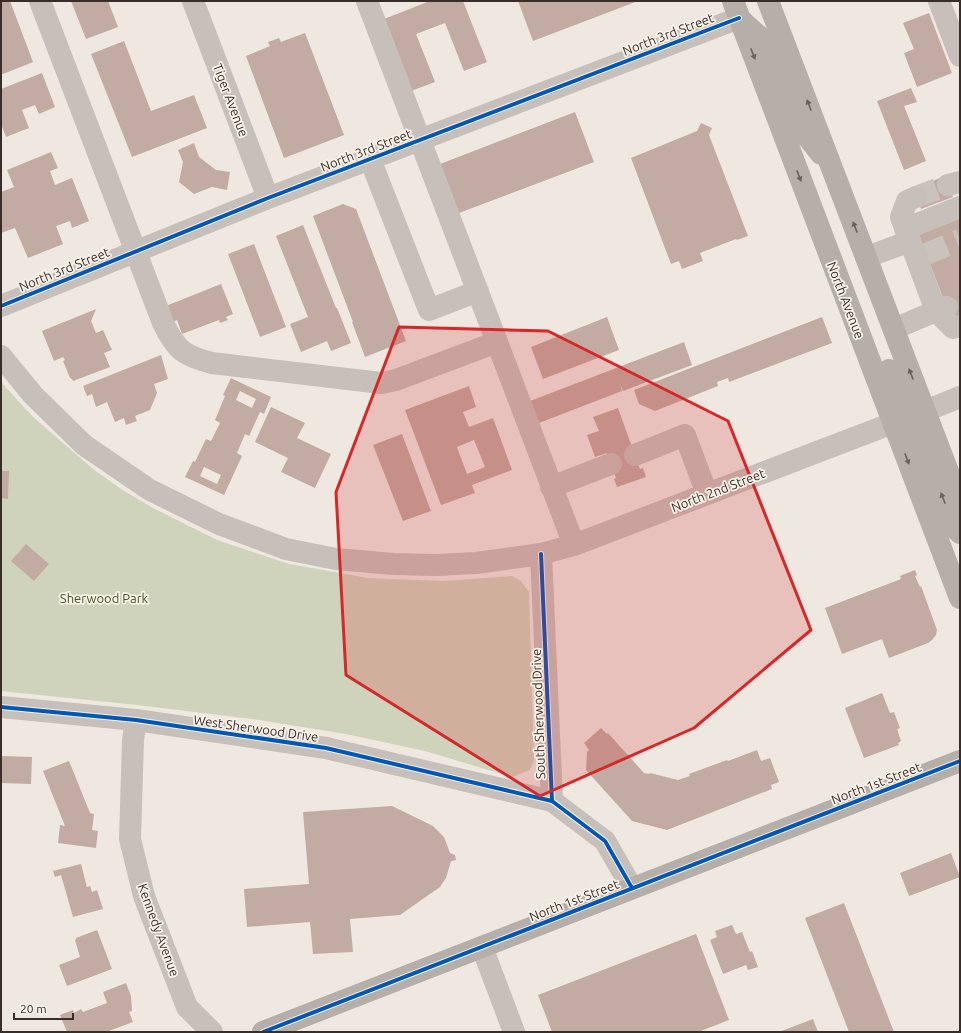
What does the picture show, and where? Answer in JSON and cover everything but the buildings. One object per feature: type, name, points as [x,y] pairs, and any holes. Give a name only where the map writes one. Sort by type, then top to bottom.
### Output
[{"type":"main road","points":[[771,2],[960,503]]},
{"type":"main road","points":[[736,9],[765,42],[797,124],[835,172]]},
{"type":"main road","name":"North Avenue","points":[[736,9],[960,598]]},
{"type":"main road","points":[[838,278],[865,308],[900,398],[911,408],[925,411]]},
{"type":"main road","points":[[893,423],[900,422],[908,424],[918,433],[954,527],[960,533]]},
{"type":"main road","name":"North 1st Street","points":[[263,1032],[960,761]]},
{"type":"street","points":[[40,1],[163,323],[176,346],[186,354],[196,359],[212,363],[381,383],[396,380],[498,342]]},
{"type":"street","name":"Tiger Avenue","points":[[193,1],[268,198]]},
{"type":"street","points":[[367,1],[574,545]]},
{"type":"street","points":[[939,1],[960,56]]},
{"type":"street","name":"North 3rd Street","points":[[1,306],[268,198],[420,140],[736,9]]},
{"type":"street","points":[[370,159],[429,310],[478,291]]},
{"type":"street","points":[[916,197],[907,201],[901,217],[941,309],[953,328],[960,326]]},
{"type":"street","points":[[867,257],[914,245],[960,207]]},
{"type":"street","points":[[894,329],[941,309]]},
{"type":"street","name":"North 2nd Street","points":[[1,356],[33,395],[84,445],[144,486],[220,524],[286,549],[336,559],[392,564],[436,565],[476,563],[541,554],[574,545],[893,423]]},
{"type":"street","points":[[925,411],[960,397]]},
{"type":"street","points":[[635,455],[685,435],[707,494]]},
{"type":"street","points":[[551,487],[611,464]]},
{"type":"street","name":"South Sherwood Drive","points":[[541,554],[552,801]]},
{"type":"street","name":"West Sherwood Drive","points":[[1,707],[136,720],[326,748],[552,801]]},
{"type":"street","name":"Kennedy Avenue","points":[[136,720],[133,740],[130,840],[144,896],[188,1007],[212,1032]]},
{"type":"street","points":[[552,801],[604,841],[632,888]]},
{"type":"street","points":[[482,947],[514,1032]]},
{"type":"highlighted area","points":[[399,327],[548,331],[728,421],[811,630],[694,728],[540,796],[346,675],[336,492]]},
{"type":"green space","name":"Sherwood Park","points":[[1,382],[33,417],[93,469],[121,489],[153,508],[217,540],[289,564],[368,578],[443,581],[512,576],[521,581],[529,592],[534,760],[530,770],[512,777],[425,751],[346,734],[252,719],[1,691]]},
{"type":"tunnel","points":[[916,197],[948,185]]},
{"type":"tunnel","points":[[926,254],[960,240]]},
{"type":"cycle path","points":[[1,306],[268,198],[739,18]]},
{"type":"cycle path","points":[[541,554],[552,801],[605,841],[632,888]]},
{"type":"cycle path","points":[[1,707],[136,720],[326,748],[552,801]]},
{"type":"cycle path","points":[[263,1032],[960,761]]}]
